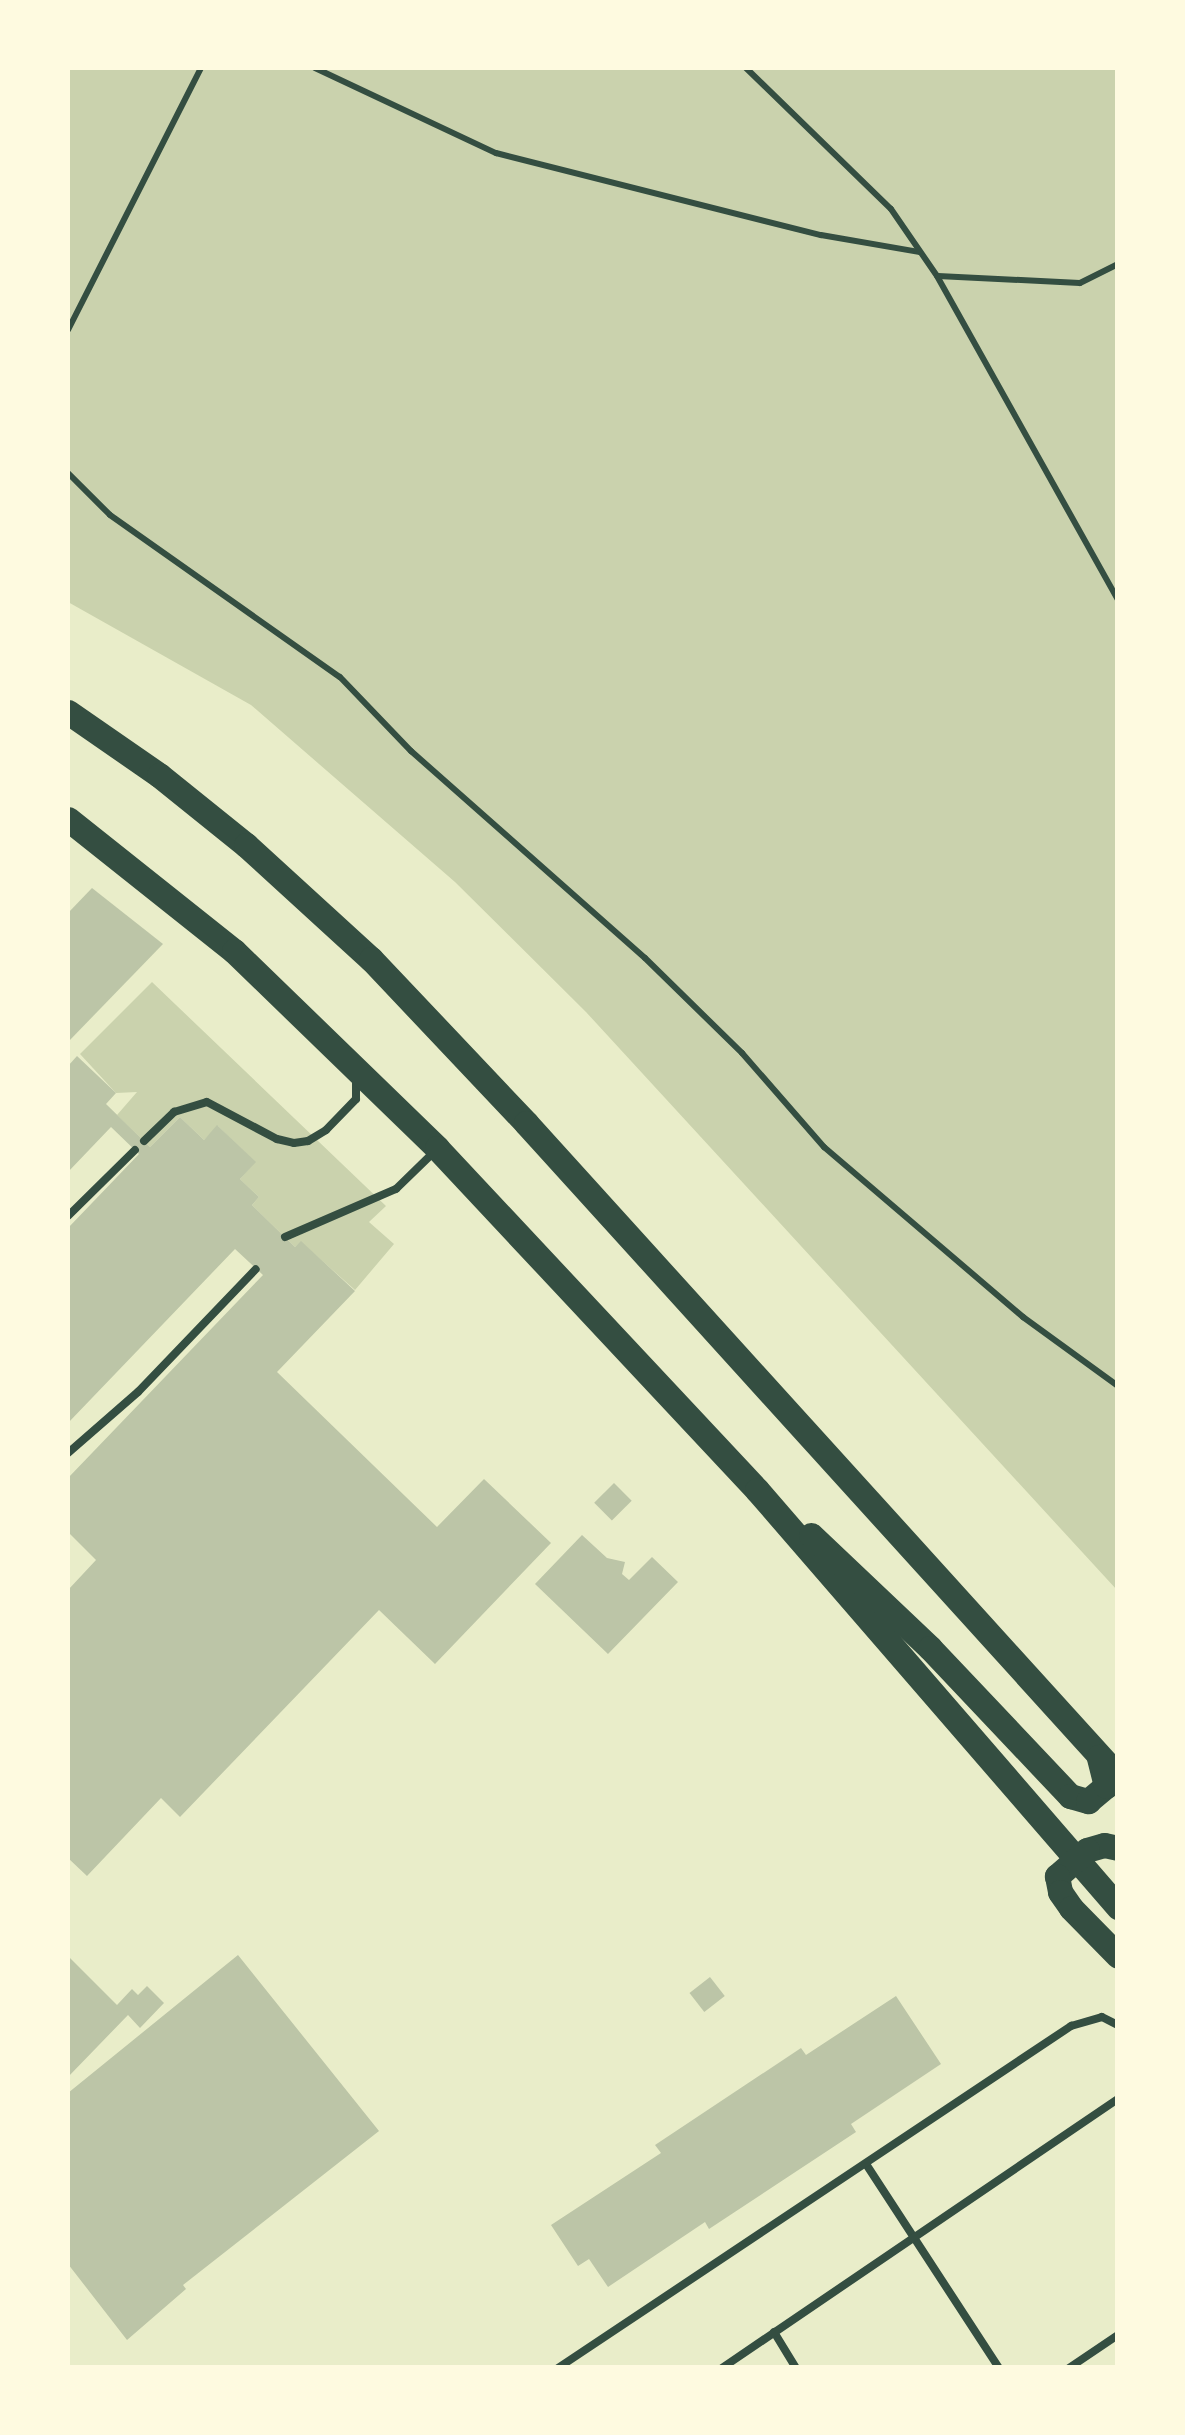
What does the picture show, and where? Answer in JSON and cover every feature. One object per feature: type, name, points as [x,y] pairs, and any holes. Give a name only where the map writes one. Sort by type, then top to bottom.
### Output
[{"type":"main road","points":[[68,712],[159,775],[217,822],[371,959],[526,1122],[1118,1776]]},
{"type":"main road","points":[[68,819],[234,950],[437,1148],[757,1490],[1118,1907]]},
{"type":"main road","points":[[757,1490],[845,1564],[1070,1796],[1088,1802],[1106,1786],[1099,1756]]},
{"type":"main road","points":[[1118,1848],[1104,1846],[1072,1858],[1057,1876],[1060,1892],[1118,1956]]},
{"type":"lane","points":[[144,1140],[174,1112],[207,1102],[277,1138],[308,1141],[326,1130],[356,1100],[356,1068]]},
{"type":"lane","points":[[285,1237],[396,1189],[437,1148]]},
{"type":"lane","points":[[68,1216],[135,1150]]},
{"type":"lane","points":[[68,1452],[138,1392],[256,1269]]},
{"type":"lane","points":[[558,2368],[572,2364],[1084,2019],[1102,2017],[1118,2025]]},
{"type":"lane","points":[[722,2368],[1118,2099]]},
{"type":"lane","points":[[866,2164],[999,2368]]},
{"type":"lane","points":[[774,2332],[796,2368]]},
{"type":"lane","points":[[1069,2368],[1118,2335]]},
{"type":"path","points":[[68,330],[201,68]]},
{"type":"path","points":[[315,68],[496,153],[821,235],[920,252]]},
{"type":"path","points":[[746,68],[892,208],[937,276],[1118,600]]},
{"type":"path","points":[[937,276],[1080,282],[1118,264]]},
{"type":"path","points":[[68,473],[110,515],[340,676],[410,751],[645,958],[742,1053],[824,1147],[1023,1317],[1118,1386]]},
{"type":"green space","points":[[68,68],[1117,68],[1117,1590],[586,1012],[455,882],[251,705],[68,602]]},
{"type":"green space","points":[[152,982],[386,1206],[369,1222],[394,1244],[355,1290],[301,1242],[295,1247],[252,1205],[259,1197],[240,1179],[255,1162],[218,1126],[204,1140],[180,1117],[150,1147],[117,1115],[137,1092],[116,1093],[80,1054]]},
{"type":"building","points":[[92,888],[163,944],[68,1042],[68,913]]},
{"type":"building","points":[[77,1056],[116,1093],[106,1104],[150,1147],[180,1117],[204,1140],[217,1125],[256,1162],[240,1179],[259,1197],[252,1205],[295,1247],[301,1241],[355,1291],[277,1372],[437,1527],[484,1479],[551,1543],[435,1664],[379,1610],[180,1817],[161,1798],[87,1876],[68,1858],[68,1590],[96,1560],[68,1532],[68,1478],[263,1275],[235,1249],[68,1423],[68,1228],[139,1154],[111,1127],[68,1172],[68,1066]]},
{"type":"building","points":[[614,1483],[632,1501],[612,1520],[594,1503]]},
{"type":"building","points":[[582,1535],[607,1558],[625,1562],[622,1574],[629,1580],[652,1557],[678,1582],[608,1654],[535,1584]]},
{"type":"building","points":[[238,1955],[379,2131],[183,2285],[186,2289],[127,2340],[68,2264],[68,2093]]},
{"type":"building","points":[[68,1956],[117,2005],[132,1989],[138,1995],[147,1986],[164,2003],[140,2028],[128,2015],[68,2077]]},
{"type":"building","points":[[710,1977],[725,1996],[704,2012],[690,1993]]},
{"type":"building","points":[[896,1996],[941,2064],[851,2124],[856,2132],[709,2229],[705,2222],[608,2287],[589,2259],[578,2266],[551,2225],[661,2153],[655,2145],[801,2048],[806,2055]]}]
